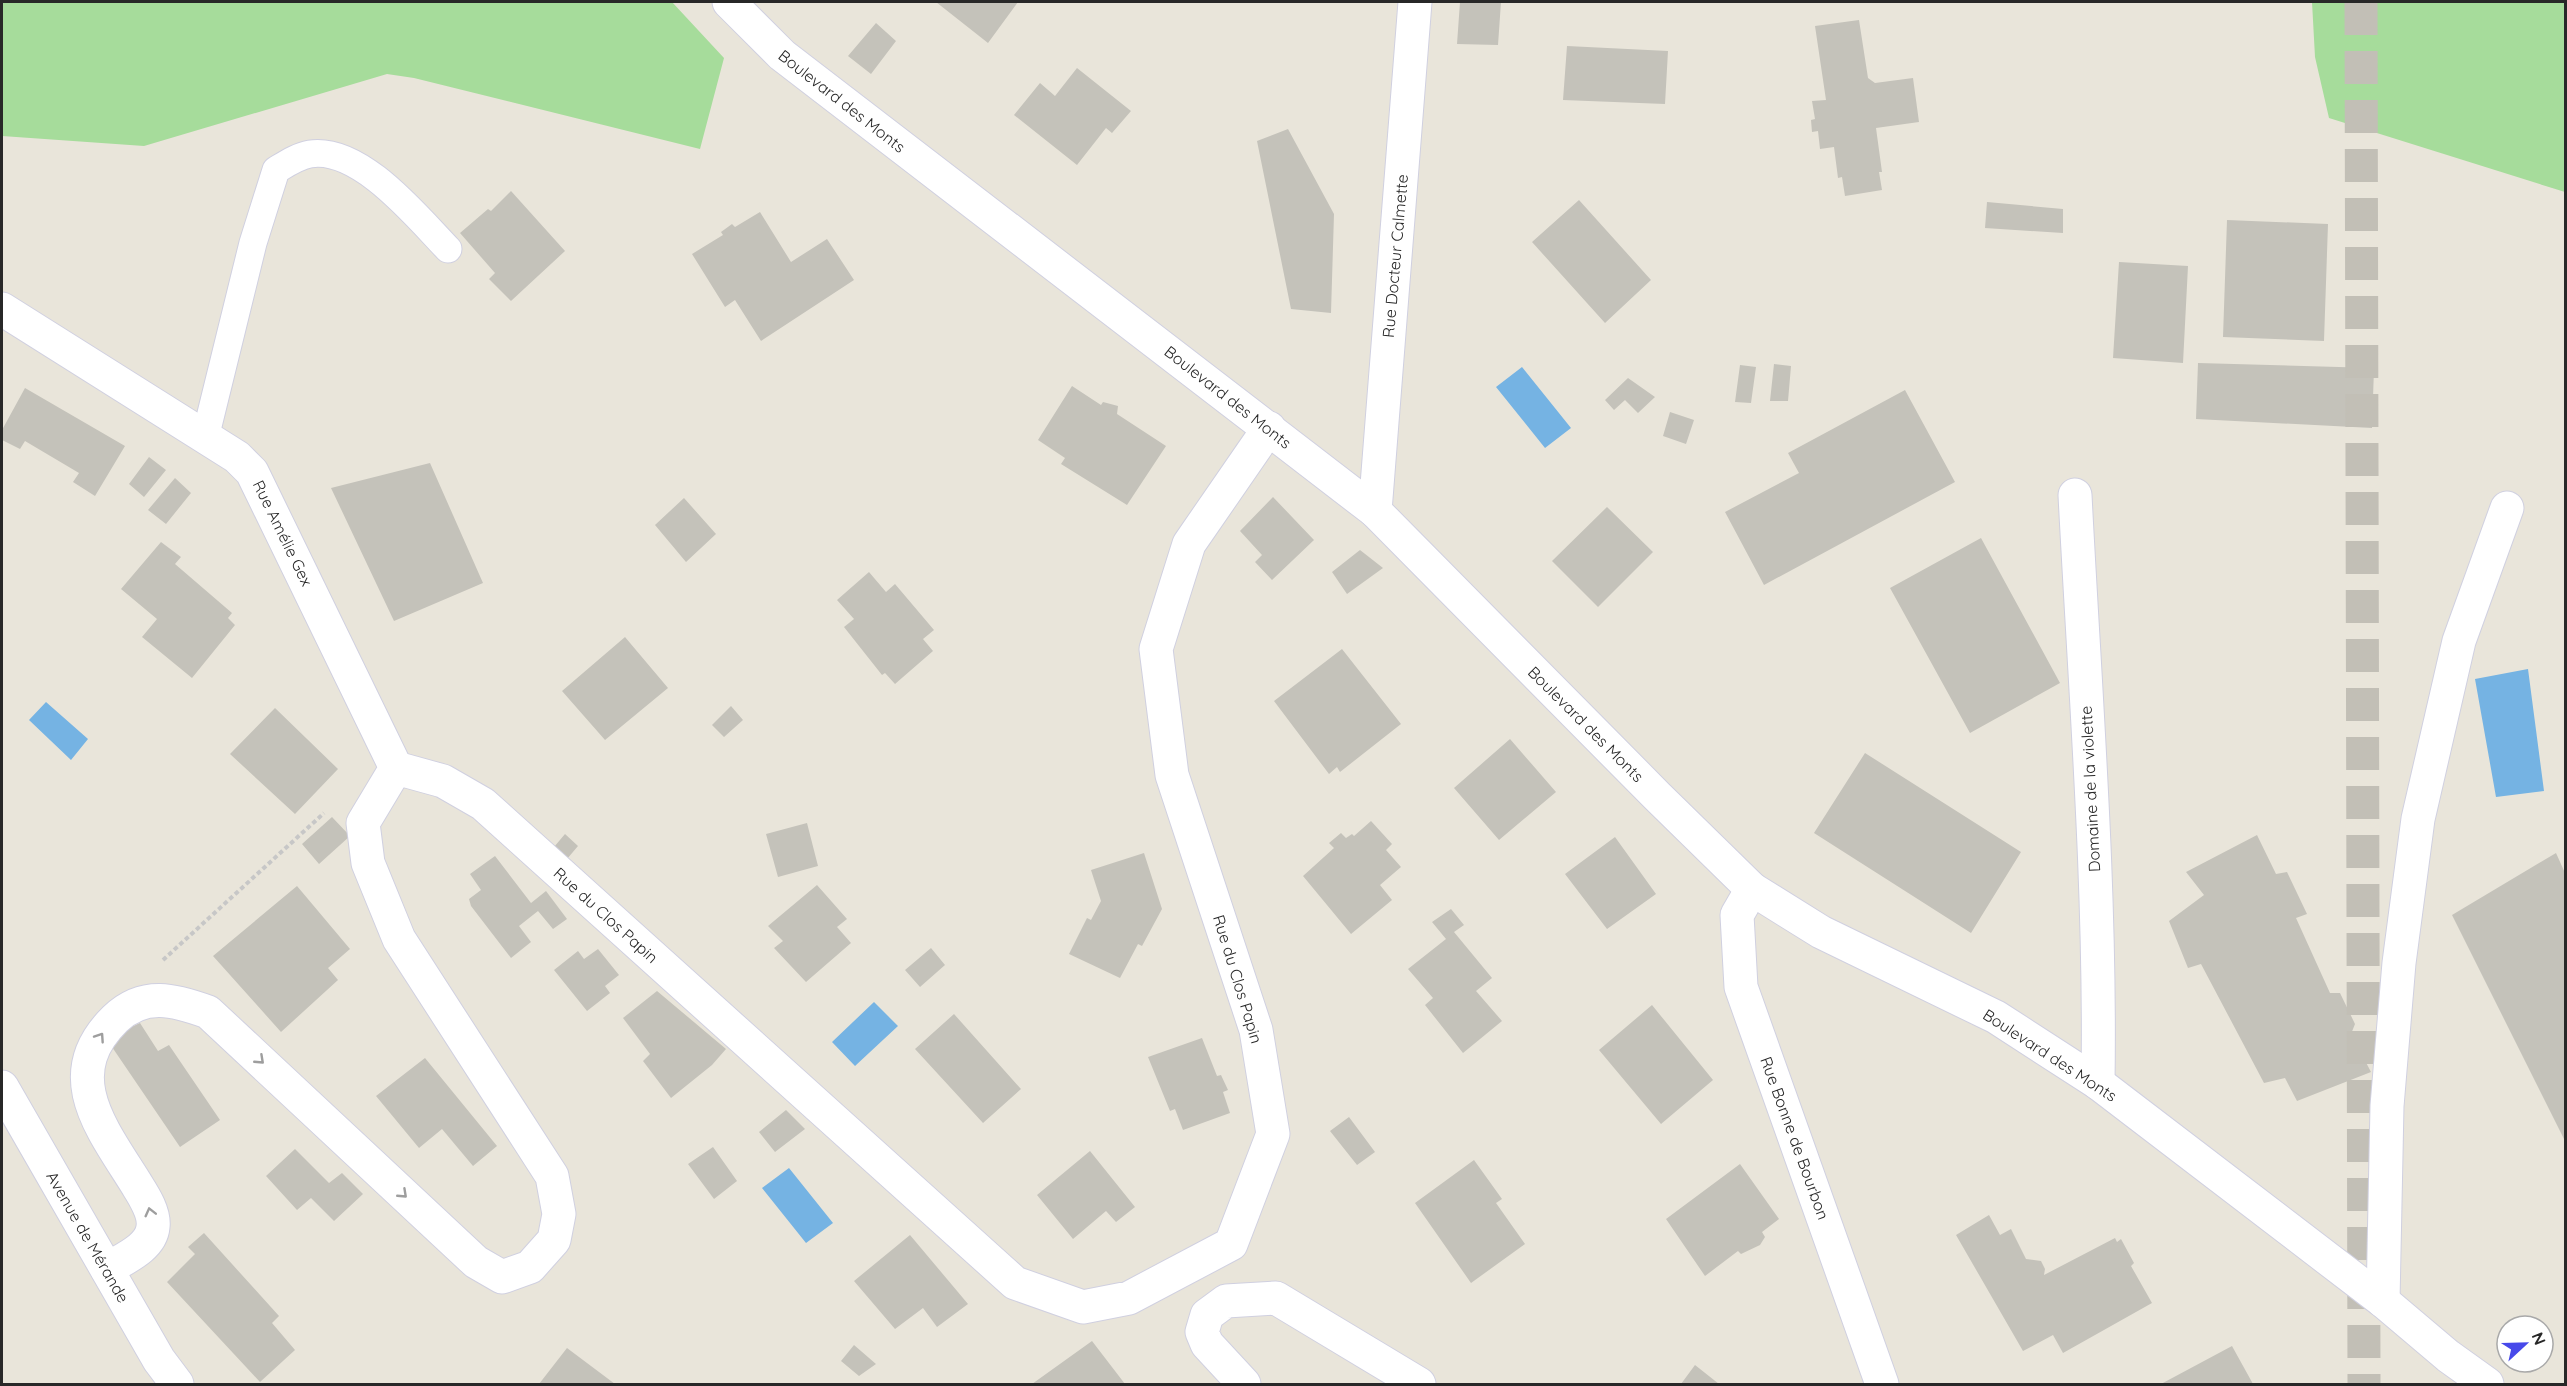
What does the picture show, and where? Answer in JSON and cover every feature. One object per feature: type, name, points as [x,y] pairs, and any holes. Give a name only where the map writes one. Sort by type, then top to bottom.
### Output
[{"type":"street","name":"Boulevard des Monts","points":[[729,2],[782,55],[1375,511],[1752,889],[1821,932],[1996,1017],[2098,1083],[2384,1301],[2448,1356],[2487,1384]]},
{"type":"street","name":"Rue Docteur Calmette","points":[[1375,511],[1415,2]]},
{"type":"street","name":"Rue Amélie Gex","points":[[2,309],[237,457],[252,472],[396,768]]},
{"type":"street","name":"Rue du Clos Papin","points":[[396,768],[442,781],[483,804],[1015,1283],[1083,1307],[1129,1298],[1231,1244],[1273,1134],[1256,1030],[1172,775],[1156,649],[1189,544],[1269,428]]},
{"type":"street","name":"Domaine de la violette","points":[[2075,495],[2093,837],[2099,1009],[2098,1083]]},
{"type":"street","points":[[2384,1301],[2387,1106],[2399,963],[2418,819],[2458,641],[2507,508]]},
{"type":"street","points":[[107,1269],[137,1251],[147,1241],[154,1227],[148,1202],[103,1131],[90,1098],[85,1076],[91,1053],[100,1034],[120,1015],[145,1001],[178,1001],[208,1012],[476,1262],[502,1276],[530,1268],[554,1240],[559,1214],[552,1176],[399,939],[368,863],[363,823],[396,768]]},
{"type":"street","name":"Rue Bonne de Bourbon","points":[[1752,889],[1737,915],[1741,987],[1882,1384]]},
{"type":"street","name":"Avenue de Mérande","points":[[2,1087],[159,1360],[177,1384]]},
{"type":"street","points":[[1174,1274],[1226,1301],[1276,1298],[1419,1384]]},
{"type":"street","points":[[1226,1301],[1207,1315],[1202,1332],[1207,1344],[1244,1384]]},
{"type":"lane","points":[[205,438],[253,243],[276,170],[310,154],[335,156],[374,174],[448,249]]},
{"type":"path","points":[[159,964],[326,810]]},
{"type":"green space","points":[[2,2],[672,2],[724,58],[700,149],[414,78],[387,74],[144,146],[2,136]]},
{"type":"green space","points":[[2312,2],[2565,2],[2565,192],[2329,118],[2315,57]]},
{"type":"water","points":[[1522,367],[1571,428],[1545,448],[1496,387]]},
{"type":"water","points":[[2528,669],[2544,791],[2496,797],[2475,679]]},
{"type":"water","points":[[46,702],[88,739],[71,760],[29,720]]},
{"type":"water","points":[[874,1002],[898,1026],[855,1066],[832,1042]]},
{"type":"water","points":[[789,1168],[833,1223],[806,1243],[762,1188]]},
{"type":"building","points":[[936,2],[1018,2],[988,43]]},
{"type":"building","points":[[1460,2],[1501,2],[1498,45],[1457,44]]},
{"type":"building","points":[[1859,20],[1868,78],[1875,83],[1913,78],[1919,122],[1876,128],[1882,190],[1845,196],[1842,177],[1838,178],[1834,147],[1820,149],[1818,131],[1812,132],[1811,120],[1815,119],[1812,101],[1826,100],[1815,26]]},
{"type":"building","points":[[876,23],[896,41],[871,74],[848,56]]},
{"type":"building","points":[[1567,46],[1668,51],[1665,104],[1563,100]]},
{"type":"building","points":[[1077,68],[1131,111],[1112,133],[1106,128],[1077,165],[1014,115],[1040,83],[1055,96]]},
{"type":"building","points":[[1288,129],[1334,214],[1331,313],[1291,309],[1257,141]]},
{"type":"building","points":[[511,191],[565,251],[511,301],[489,279],[495,273],[460,233],[488,209],[491,211]]},
{"type":"building","points":[[1579,200],[1651,280],[1605,323],[1532,242]]},
{"type":"building","points":[[1987,202],[2063,209],[2063,233],[1985,228]]},
{"type":"building","points":[[760,212],[791,262],[827,239],[854,280],[761,341],[735,300],[725,307],[692,254],[723,235],[721,232],[732,224],[735,227]]},
{"type":"building","points":[[2227,220],[2328,224],[2324,341],[2223,337]]},
{"type":"building","points":[[2119,262],[2188,266],[2183,363],[2113,358]]},
{"type":"building","points":[[2198,363],[2374,368],[2372,428],[2196,419]]},
{"type":"building","points":[[1774,364],[1791,366],[1788,401],[1770,401]]},
{"type":"building","points":[[1740,365],[1756,367],[1751,403],[1735,402]]},
{"type":"building","points":[[1628,378],[1655,397],[1638,413],[1625,400],[1614,410],[1605,400]]},
{"type":"building","points":[[1072,386],[1101,405],[1103,402],[1118,406],[1117,414],[1166,446],[1127,505],[1061,464],[1065,458],[1038,440]]},
{"type":"building","points":[[25,388],[125,446],[95,496],[73,482],[79,473],[25,441],[20,449],[2,440],[2,430]]},
{"type":"building","points":[[1905,390],[1955,482],[1764,585],[1725,512],[1799,473],[1788,453]]},
{"type":"building","points":[[1670,412],[1694,420],[1686,444],[1663,436]]},
{"type":"building","points":[[149,457],[166,470],[144,497],[129,484]]},
{"type":"building","points":[[430,463],[483,583],[394,621],[331,488]]},
{"type":"building","points":[[175,478],[191,493],[166,524],[148,510]]},
{"type":"building","points":[[1273,497],[1314,540],[1272,580],[1255,562],[1262,555],[1240,531]]},
{"type":"building","points":[[684,498],[716,534],[686,562],[655,525]]},
{"type":"building","points":[[1607,507],[1653,552],[1598,607],[1552,561]]},
{"type":"building","points":[[1981,538],[2060,683],[1970,733],[1890,588]]},
{"type":"building","points":[[161,542],[181,557],[175,564],[232,613],[228,618],[235,625],[192,678],[142,637],[157,619],[121,589]]},
{"type":"building","points":[[1360,550],[1383,568],[1347,594],[1332,572]]},
{"type":"building","points":[[869,572],[886,592],[895,584],[934,630],[923,639],[933,651],[895,684],[885,673],[882,675],[844,627],[854,619],[837,600]]},
{"type":"building","points":[[625,637],[668,688],[605,740],[562,691]]},
{"type":"building","points":[[1342,649],[1401,724],[1340,772],[1337,767],[1329,774],[1274,701]]},
{"type":"building","points":[[731,706],[743,720],[724,737],[712,725]]},
{"type":"building","points":[[275,708],[338,769],[295,814],[230,754]]},
{"type":"building","points":[[1510,739],[1556,792],[1499,840],[1454,788]]},
{"type":"building","points":[[1865,753],[2021,852],[1971,933],[1814,833]]},
{"type":"building","points":[[332,817],[350,836],[319,864],[302,844]]},
{"type":"building","points":[[1371,821],[1392,844],[1386,850],[1401,867],[1380,885],[1392,900],[1351,934],[1303,876],[1334,848],[1329,843],[1341,833],[1346,838],[1352,834],[1354,836]]},
{"type":"building","points":[[807,823],[818,866],[778,877],[766,834]]},
{"type":"building","points":[[565,834],[578,846],[567,859],[554,847]]},
{"type":"building","points":[[2257,835],[2276,874],[2287,872],[2307,914],[2296,918],[2330,993],[2340,993],[2355,1024],[2351,1034],[2371,1072],[2297,1101],[2285,1078],[2264,1083],[2201,964],[2188,968],[2169,921],[2204,895],[2186,872]]},
{"type":"building","points":[[1615,837],[1656,894],[1607,929],[1565,874]]},
{"type":"building","points":[[1144,853],[1162,909],[1142,946],[1138,944],[1120,978],[1069,954],[1087,918],[1091,920],[1101,901],[1091,870]]},
{"type":"building","points":[[2556,853],[2565,873],[2565,1141],[2452,915]]},
{"type":"building","points":[[495,856],[531,903],[546,891],[567,919],[553,929],[538,911],[519,926],[531,942],[511,958],[471,906],[469,899],[481,890],[470,874]]},
{"type":"building","points":[[817,885],[847,919],[837,927],[851,943],[806,982],[774,948],[783,941],[768,926]]},
{"type":"building","points":[[297,886],[350,949],[328,968],[338,980],[281,1032],[213,956]]},
{"type":"building","points":[[1451,909],[1464,925],[1454,932],[1492,978],[1476,991],[1502,1021],[1463,1053],[1425,1005],[1433,998],[1408,969],[1446,939],[1432,922]]},
{"type":"building","points":[[931,948],[945,965],[920,987],[905,970]]},
{"type":"building","points":[[598,949],[619,975],[605,986],[610,993],[587,1011],[554,970],[578,951],[584,959]]},
{"type":"building","points":[[657,991],[726,1049],[712,1065],[671,1098],[643,1061],[650,1054],[623,1018]]},
{"type":"building","points":[[1652,1005],[1713,1080],[1661,1124],[1599,1050]]},
{"type":"building","points":[[954,1014],[1021,1089],[983,1123],[915,1049]]},
{"type":"building","points":[[140,1023],[158,1051],[169,1045],[220,1120],[180,1147],[112,1047],[125,1030]]},
{"type":"building","points":[[1202,1038],[1217,1076],[1221,1075],[1228,1090],[1223,1092],[1230,1113],[1183,1130],[1175,1109],[1170,1111],[1148,1057]]},
{"type":"building","points":[[425,1058],[497,1146],[473,1166],[442,1129],[419,1148],[376,1096]]},
{"type":"building","points":[[786,1110],[805,1129],[775,1152],[759,1132]]},
{"type":"building","points":[[1349,1117],[1375,1152],[1357,1165],[1330,1131]]},
{"type":"building","points":[[713,1147],[737,1181],[714,1199],[688,1164]]},
{"type":"building","points":[[295,1149],[329,1183],[342,1173],[363,1194],[334,1221],[311,1198],[297,1210],[266,1176]]},
{"type":"building","points":[[1090,1151],[1135,1207],[1116,1222],[1106,1211],[1073,1239],[1037,1195]]},
{"type":"building","points":[[1474,1160],[1502,1199],[1496,1203],[1525,1244],[1471,1283],[1415,1203]]},
{"type":"building","points":[[1740,1164],[1779,1219],[1762,1232],[1765,1237],[1760,1245],[1741,1254],[1738,1251],[1705,1276],[1666,1219]]},
{"type":"building","points":[[1989,1215],[2000,1235],[2011,1229],[2026,1259],[2041,1261],[2045,1269],[2044,1275],[2115,1238],[2117,1242],[2121,1239],[2134,1263],[2131,1266],[2152,1303],[2063,1353],[2053,1335],[2023,1351],[1956,1235]]},
{"type":"building","points":[[204,1233],[279,1316],[272,1323],[295,1350],[260,1382],[167,1282],[195,1254],[188,1247]]},
{"type":"building","points":[[910,1235],[968,1304],[937,1327],[923,1308],[895,1329],[854,1281]]},
{"type":"building","points":[[1092,1341],[1125,1384],[1032,1384]]},
{"type":"building","points":[[854,1345],[876,1364],[859,1376],[841,1361]]},
{"type":"building","points":[[2232,1346],[2253,1384],[2161,1384]]},
{"type":"building","points":[[567,1348],[615,1384],[539,1384]]},
{"type":"building","points":[[1695,1365],[1719,1384],[1681,1384]]},
{"type":"tunnel","points":[[2361,2],[2364,1384]]}]
